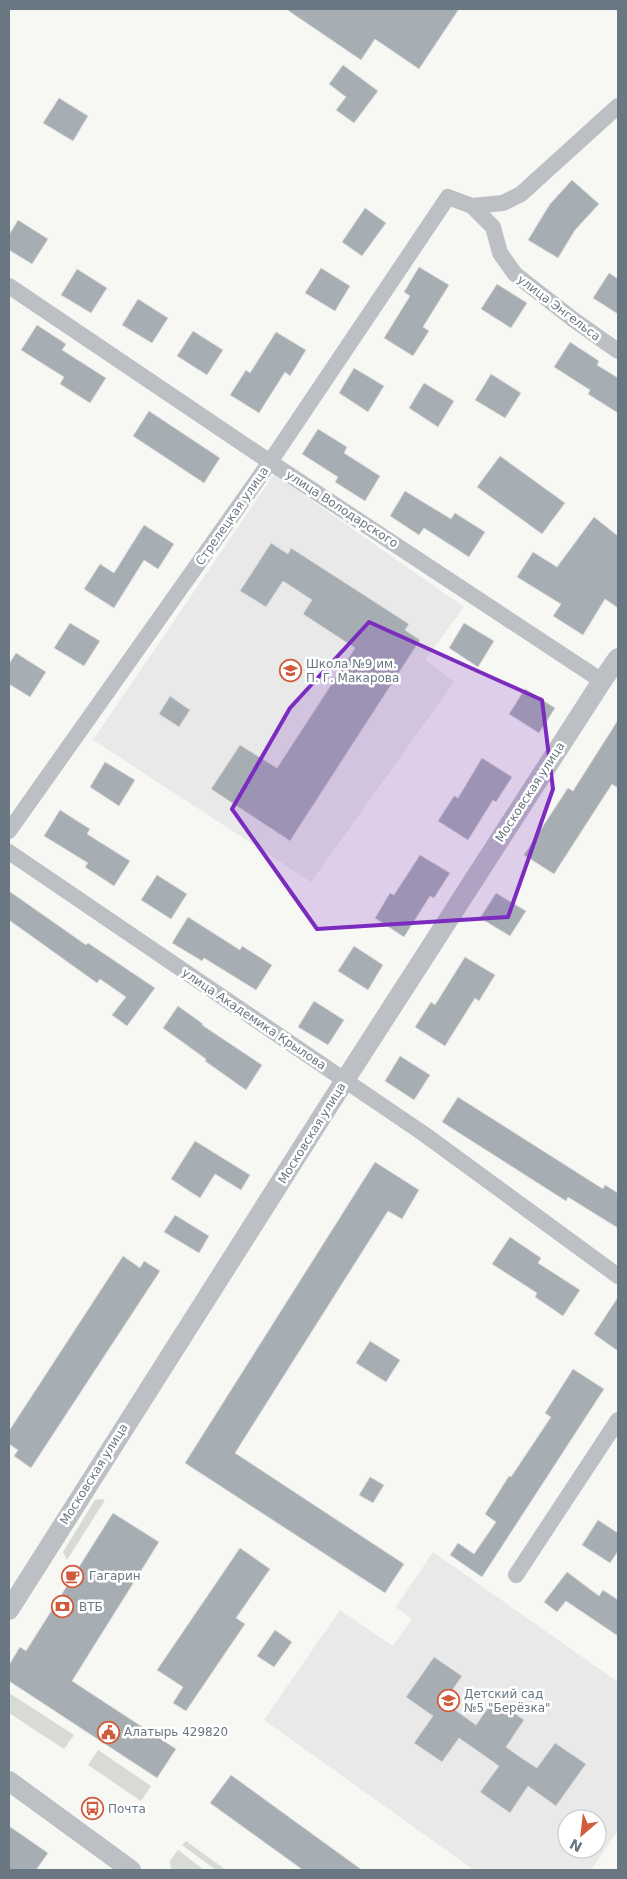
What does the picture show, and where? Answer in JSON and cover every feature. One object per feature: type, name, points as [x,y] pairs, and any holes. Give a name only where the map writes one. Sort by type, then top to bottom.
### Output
[{"type":"street","points":[[472,206],[503,203],[521,194],[618,106]]},
{"type":"street","name":"улица Энгельса","points":[[448,198],[472,206],[493,227],[500,253],[515,274],[574,320],[618,351]]},
{"type":"street","name":"Стрелецкая улица","points":[[9,831],[270,462],[448,198]]},
{"type":"street","name":"улица Володарского","points":[[9,286],[270,462],[602,680]]},
{"type":"street","name":"Московская улица","points":[[9,1610],[345,1080],[618,658]]},
{"type":"street","name":"улица Академика Крылова","points":[[9,852],[424,1134],[618,1276]]},
{"type":"street","points":[[516,1574],[618,1420]]},
{"type":"street","points":[[9,1781],[131,1870]]},
{"type":"highlighted area","points":[[369,622],[542,700],[553,789],[508,917],[317,929],[232,809],[290,708]]},
{"type":"shaded area","name":"Школа №9 им. П. Г. Макарова","points":[[274,474],[464,607],[425,660],[454,682],[311,882],[93,740]]},
{"type":"shaded area","points":[[95,1500],[105,1500],[67,1560],[63,1552]]},
{"type":"shaded area","name":"Детский сад №5 \"Берёзка\"","points":[[433,1552],[618,1682],[618,1830],[607,1846],[607,1809],[557,1809],[557,1859],[598,1859],[591,1870],[474,1870],[264,1720],[340,1610],[393,1646],[412,1619],[396,1607]]},
{"type":"shaded area","points":[[9,1693],[74,1735],[64,1749],[9,1713]]},
{"type":"shaded area","points":[[98,1750],[151,1786],[141,1801],[88,1765]]},
{"type":"shaded area","points":[[186,1841],[226,1870],[216,1870],[182,1845]]},
{"type":"shaded area","points":[[178,1850],[204,1870],[171,1870],[170,1861]]},
{"type":"building","points":[[286,9],[459,9],[419,69],[375,39],[361,60]]},
{"type":"building","points":[[343,65],[378,91],[354,123],[336,110],[346,97],[329,84]]},
{"type":"building","points":[[59,98],[88,116],[73,141],[43,123]]},
{"type":"building","points":[[572,180],[599,204],[575,230],[558,258],[528,240],[550,204]]},
{"type":"building","points":[[365,208],[386,223],[362,256],[342,242]]},
{"type":"building","points":[[18,220],[48,239],[32,264],[9,250],[9,235]]},
{"type":"building","points":[[419,267],[449,285],[423,327],[429,331],[413,356],[384,338],[410,296],[404,292]]},
{"type":"building","points":[[321,268],[350,286],[335,311],[305,293]]},
{"type":"building","points":[[77,269],[107,288],[91,313],[61,295]]},
{"type":"building","points":[[609,273],[618,279],[618,314],[593,298]]},
{"type":"building","points":[[497,284],[527,303],[511,328],[481,309]]},
{"type":"building","points":[[138,299],[168,318],[152,343],[122,325]]},
{"type":"building","points":[[37,325],[66,344],[62,350],[106,378],[90,403],[60,384],[64,377],[21,350]]},
{"type":"building","points":[[193,331],[223,350],[207,375],[177,356]]},
{"type":"building","points":[[276,332],[306,350],[290,376],[285,372],[259,413],[230,395],[246,370],[250,373]]},
{"type":"building","points":[[570,342],[599,361],[597,365],[618,378],[618,413],[588,394],[590,390],[554,367]]},
{"type":"building","points":[[354,368],[384,386],[368,412],[339,393]]},
{"type":"building","points":[[491,374],[521,393],[505,418],[475,400]]},
{"type":"building","points":[[424,383],[454,401],[438,427],[409,408]]},
{"type":"building","points":[[149,411],[220,458],[204,483],[133,436]]},
{"type":"building","points":[[318,429],[347,447],[344,453],[380,476],[365,501],[335,482],[338,477],[302,454]]},
{"type":"building","points":[[500,456],[565,503],[542,534],[477,487]]},
{"type":"building","points":[[405,491],[451,519],[455,513],[485,532],[469,557],[424,528],[419,535],[390,516]]},
{"type":"building","points":[[594,517],[618,536],[618,608],[605,599],[583,635],[553,616],[561,604],[517,577],[533,552],[557,567]]},
{"type":"building","points":[[144,525],[174,544],[158,569],[144,560],[114,608],[84,589],[100,564],[114,573]]},
{"type":"building","points":[[271,543],[288,554],[291,548],[409,624],[405,630],[420,640],[290,841],[211,789],[240,745],[277,768],[355,648],[303,614],[312,600],[283,581],[266,607],[240,591]]},
{"type":"building","points":[[70,623],[100,641],[84,666],[54,648]]},
{"type":"building","points":[[464,623],[494,641],[478,667],[449,648]]},
{"type":"building","points":[[16,653],[46,672],[30,697],[9,684],[9,664]]},
{"type":"building","points":[[525,689],[555,708],[539,733],[509,714]]},
{"type":"building","points":[[170,696],[190,710],[179,727],[159,714]]},
{"type":"building","points":[[618,720],[618,788],[612,784],[554,874],[524,855],[568,788],[573,791]]},
{"type":"building","points":[[482,758],[512,777],[496,802],[493,800],[468,840],[438,821],[454,796],[458,798]]},
{"type":"building","points":[[105,762],[135,780],[119,806],[90,787]]},
{"type":"building","points":[[60,810],[90,829],[87,834],[130,861],[114,886],[85,867],[88,863],[44,836]]},
{"type":"building","points":[[420,855],[450,873],[434,898],[430,896],[404,937],[375,918],[390,893],[394,895]]},
{"type":"building","points":[[157,875],[187,894],[171,919],[141,900]]},
{"type":"building","points":[[9,891],[86,945],[88,943],[155,988],[127,1026],[112,1015],[126,997],[100,979],[97,983],[9,920]]},
{"type":"building","points":[[496,893],[526,911],[510,936],[480,918]]},
{"type":"building","points":[[188,917],[240,950],[242,946],[272,965],[256,990],[204,958],[202,961],[172,943]]},
{"type":"building","points":[[354,946],[383,965],[368,990],[338,971]]},
{"type":"building","points":[[465,957],[495,975],[479,1001],[475,998],[445,1046],[415,1027],[431,1002],[435,1005]]},
{"type":"building","points":[[314,1001],[344,1020],[328,1045],[298,1027]]},
{"type":"building","points":[[178,1006],[202,1025],[262,1065],[246,1090],[163,1028]]},
{"type":"building","points":[[400,1056],[430,1075],[414,1100],[385,1081]]},
{"type":"building","points":[[458,1097],[603,1189],[605,1185],[618,1193],[618,1228],[568,1197],[566,1201],[442,1122]]},
{"type":"building","points":[[195,1141],[250,1175],[241,1190],[215,1174],[200,1198],[171,1179]]},
{"type":"building","points":[[375,1162],[419,1190],[402,1219],[388,1211],[235,1453],[404,1564],[385,1593],[185,1463]]},
{"type":"building","points":[[175,1215],[209,1236],[199,1253],[164,1232]]},
{"type":"building","points":[[510,1237],[541,1258],[538,1263],[580,1290],[563,1316],[535,1297],[537,1293],[492,1264]]},
{"type":"building","points":[[123,1256],[140,1268],[144,1261],[160,1271],[31,1468],[14,1456],[18,1450],[9,1444],[9,1431]]},
{"type":"building","points":[[618,1297],[618,1351],[594,1334]]},
{"type":"building","points":[[370,1341],[400,1360],[386,1382],[356,1363]]},
{"type":"building","points":[[573,1369],[604,1389],[482,1577],[450,1555],[458,1543],[474,1554],[496,1522],[485,1514],[509,1476],[511,1477],[551,1417],[545,1413]]},
{"type":"building","points":[[370,1477],[384,1485],[373,1503],[359,1495]]},
{"type":"building","points":[[113,1513],[159,1542],[72,1681],[176,1749],[157,1778],[9,1681],[9,1665],[20,1647],[26,1651]]},
{"type":"building","points":[[598,1520],[618,1533],[618,1551],[610,1563],[582,1545]]},
{"type":"building","points":[[240,1548],[270,1569],[236,1618],[245,1624],[186,1711],[173,1703],[183,1687],[157,1670]]},
{"type":"building","points":[[567,1572],[599,1596],[603,1590],[618,1600],[618,1636],[566,1601],[557,1612],[544,1602]]},
{"type":"building","points":[[275,1630],[292,1642],[274,1667],[257,1656]]},
{"type":"building","points":[[434,1657],[462,1676],[444,1702],[476,1725],[494,1699],[524,1720],[506,1747],[523,1759],[537,1768],[555,1743],[586,1764],[556,1806],[528,1786],[510,1813],[480,1792],[499,1766],[459,1738],[442,1762],[414,1743],[433,1716],[406,1697]]},
{"type":"building","points":[[231,1775],[362,1870],[303,1870],[210,1803]]},
{"type":"building","points":[[9,1826],[48,1853],[36,1870],[9,1870]]},
{"type":"place","name":"Школа №9 им. П. Г. Макарова","points":[[290,671]]},
{"type":"place","name":"Гагарин","points":[[73,1576]]},
{"type":"place","name":"ВТБ","points":[[63,1607]]},
{"type":"place","name":"Детский сад №5 \"Берёзка\"","points":[[448,1701]]},
{"type":"place","name":"Алатырь 429820","points":[[108,1732]]},
{"type":"place","name":"Почта","points":[[92,1809]]}]
